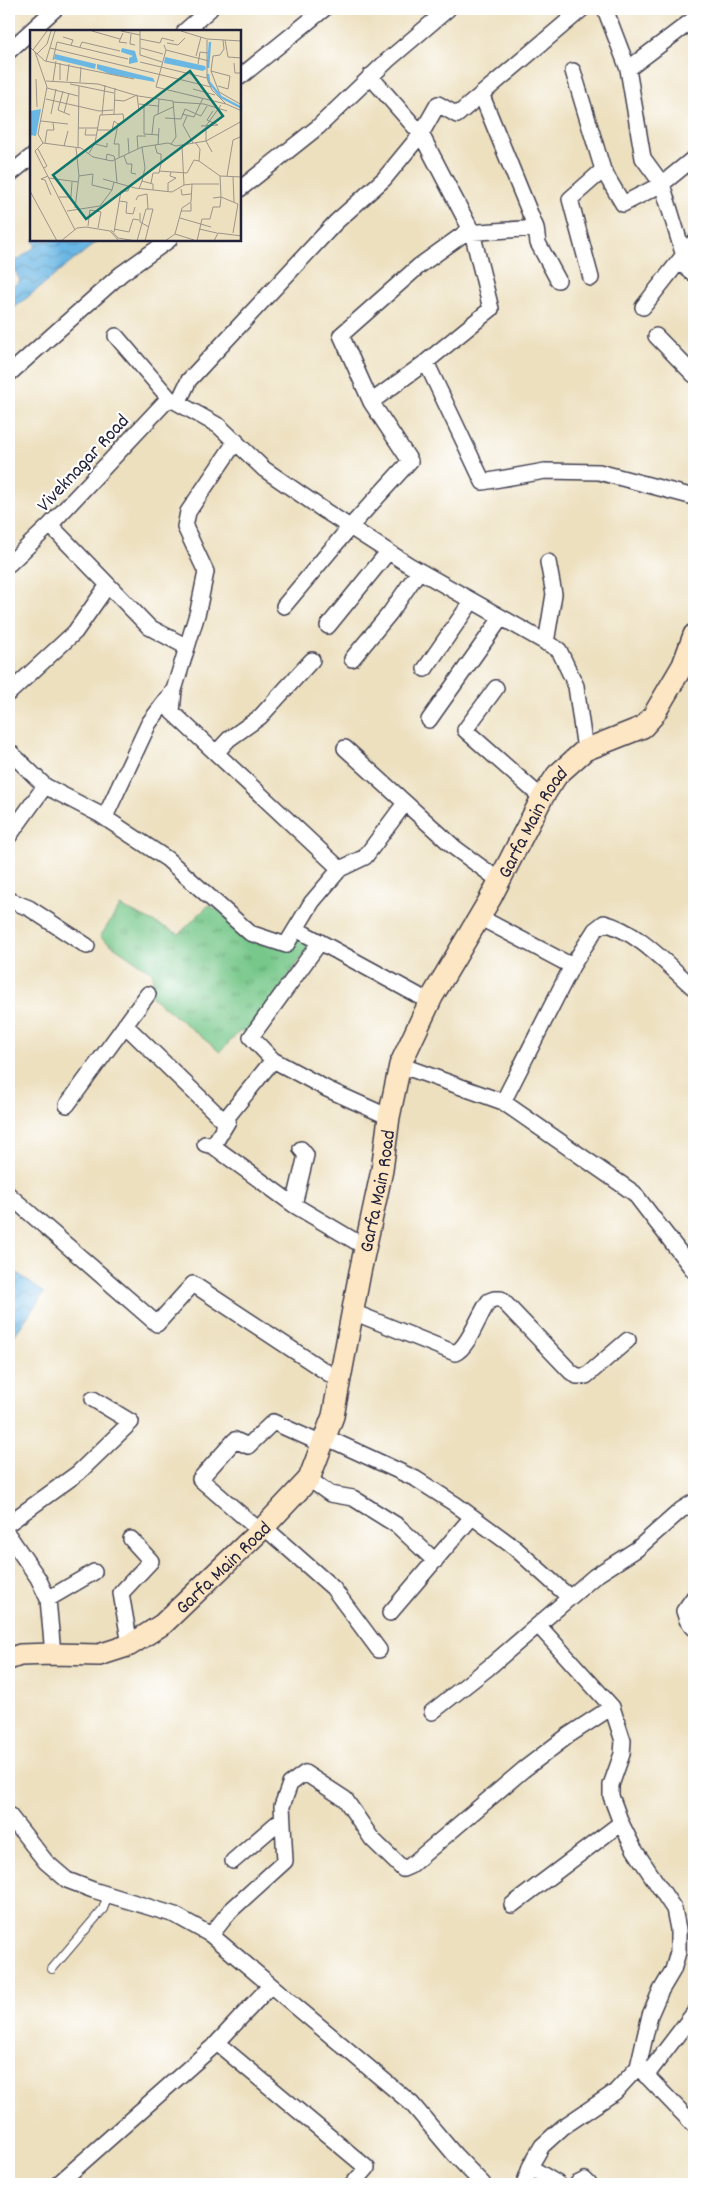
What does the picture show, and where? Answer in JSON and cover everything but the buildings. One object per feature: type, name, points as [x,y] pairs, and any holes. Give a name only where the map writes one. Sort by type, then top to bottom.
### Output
[{"type":"main road","name":"Garfa Main Road","points":[[9,1659],[20,1655],[99,1655],[130,1646],[163,1624],[262,1529],[309,1479],[333,1416],[352,1312],[382,1170],[389,1117],[400,1065],[430,1002],[500,880],[542,798],[557,775],[585,750],[643,727],[658,708],[693,644]]},
{"type":"street","points":[[31,30],[55,9]]},
{"type":"street","points":[[186,30],[210,9]]},
{"type":"street","points":[[241,76],[324,9]]},
{"type":"street","points":[[241,188],[318,127],[370,76],[448,9]]},
{"type":"street","points":[[558,280],[538,243],[536,228],[482,96],[582,9]]},
{"type":"street","points":[[605,9],[628,69],[643,158],[662,184],[682,259],[694,274]]},
{"type":"street","points":[[628,69],[694,19]]},
{"type":"street","points":[[9,50],[30,31]]},
{"type":"street","points":[[573,71],[603,170],[623,204],[662,184],[694,158]]},
{"type":"street","points":[[370,76],[421,134],[472,232],[491,309],[426,362],[371,402]]},
{"type":"street","name":"Viveknagar Road","points":[[9,564],[177,402],[188,380],[336,222],[384,179],[421,134],[438,104],[457,116],[482,96]]},
{"type":"street","points":[[9,175],[30,158]]},
{"type":"street","points":[[591,278],[570,198],[603,170]]},
{"type":"street","points":[[284,606],[350,527],[410,461],[371,402],[341,335],[419,266],[465,233],[536,228]]},
{"type":"street","points":[[9,374],[121,274],[168,241]]},
{"type":"street","points":[[643,307],[694,242]]},
{"type":"street","points":[[116,336],[177,402],[219,426],[264,469],[388,552],[559,650],[576,686],[585,750]]},
{"type":"street","points":[[656,336],[694,375]]},
{"type":"street","points":[[426,362],[483,482],[545,471],[599,472],[694,498]]},
{"type":"street","points":[[236,441],[188,512],[185,527],[206,572],[198,611],[174,690],[172,712],[340,869]]},
{"type":"street","points":[[50,526],[149,627],[187,647]]},
{"type":"street","points":[[328,626],[388,552]]},
{"type":"street","points":[[546,643],[554,594],[548,562]]},
{"type":"street","points":[[352,658],[390,613],[419,571]]},
{"type":"street","points":[[9,693],[75,632],[108,585]]},
{"type":"street","points":[[425,669],[472,601]]},
{"type":"street","points":[[429,720],[501,618]]},
{"type":"street","points":[[216,754],[229,739],[260,717],[312,660]]},
{"type":"street","points":[[496,688],[465,730],[542,798]]},
{"type":"street","points":[[105,817],[149,723],[174,690]]},
{"type":"street","points":[[345,748],[455,848],[500,880]]},
{"type":"street","points":[[9,751],[45,786],[105,817],[166,859],[250,933],[286,945],[312,902],[340,869],[365,857],[406,804]]},
{"type":"street","points":[[10,832],[45,786]]},
{"type":"street","points":[[9,900],[28,908],[87,946]]},
{"type":"street","points":[[479,916],[572,966]]},
{"type":"street","points":[[503,1102],[572,966],[595,930],[604,923],[618,927],[649,948],[694,988]]},
{"type":"street","points":[[296,929],[430,1002]]},
{"type":"street","points":[[320,942],[251,1037],[273,1060],[327,1089],[389,1117]]},
{"type":"street","points":[[67,1105],[148,994]]},
{"type":"street","points":[[125,1026],[224,1121],[228,1121],[209,1145],[294,1205],[365,1247]]},
{"type":"street","points":[[224,1121],[273,1060]]},
{"type":"street","points":[[400,1065],[503,1102],[634,1193],[694,1271]]},
{"type":"street","points":[[294,1205],[306,1154],[301,1149]]},
{"type":"street","points":[[9,1195],[157,1324],[193,1284],[340,1381]]},
{"type":"street","points":[[352,1312],[454,1353],[459,1351],[466,1342],[489,1301],[501,1299],[577,1376],[586,1376],[628,1340]]},
{"type":"street","points":[[9,1523],[78,1473],[130,1422],[94,1399]]},
{"type":"street","points":[[380,1650],[333,1588],[200,1479],[235,1440],[248,1446],[273,1422],[324,1440],[416,1479],[515,1548],[569,1598]]},
{"type":"street","points":[[309,1479],[330,1494],[353,1498],[398,1526],[435,1561]]},
{"type":"street","points":[[432,1712],[595,1576],[636,1549],[694,1502]]},
{"type":"street","points":[[390,1613],[472,1517]]},
{"type":"street","points":[[9,1536],[38,1578],[48,1599],[53,1654]]},
{"type":"street","points":[[130,1646],[121,1593],[150,1561],[131,1539]]},
{"type":"street","points":[[48,1599],[94,1572]]},
{"type":"street","points":[[694,1597],[684,1611],[687,1620],[694,1628]]},
{"type":"street","points":[[538,1625],[612,1707],[623,1741],[622,1754],[611,1785],[611,1796],[621,1823],[634,1849],[674,1909],[678,1929],[678,1952],[673,1970],[660,1992],[650,2015],[642,2072]]},
{"type":"street","points":[[211,1935],[230,1911],[285,1861],[282,1806],[290,1784],[305,1772],[345,1799],[372,1839],[403,1869],[410,1866],[522,1770],[569,1735],[612,1707]]},
{"type":"street","points":[[9,1815],[46,1862],[67,1880],[108,1895],[175,1915],[211,1935],[412,2104],[455,2155],[483,2184]]},
{"type":"street","points":[[233,1862],[282,1819]]},
{"type":"street","points":[[512,1905],[621,1823]]},
{"type":"street","points":[[58,2184],[217,2043],[270,1986]]},
{"type":"street","points":[[524,2184],[530,2167],[542,2146],[563,2127],[642,2072],[694,2013]]},
{"type":"street","points":[[217,2043],[367,2168],[353,2184]]},
{"type":"street","points":[[642,2072],[694,2126]]},
{"type":"street","points":[[530,2167],[558,2184]]},
{"type":"street","points":[[577,2184],[585,2180],[589,2184]]},
{"type":"lane","points":[[52,1969],[103,1908],[108,1895]]},
{"type":"green space","points":[[209,905],[282,948],[297,934],[312,943],[251,1030],[239,1032],[220,1052],[152,997],[153,973],[100,937],[120,906],[179,934]]},
{"type":"water","points":[[34,241],[98,241],[9,312],[9,289],[20,281],[12,264],[36,246]]},
{"type":"water","points":[[9,1267],[44,1293],[9,1343]]}]
